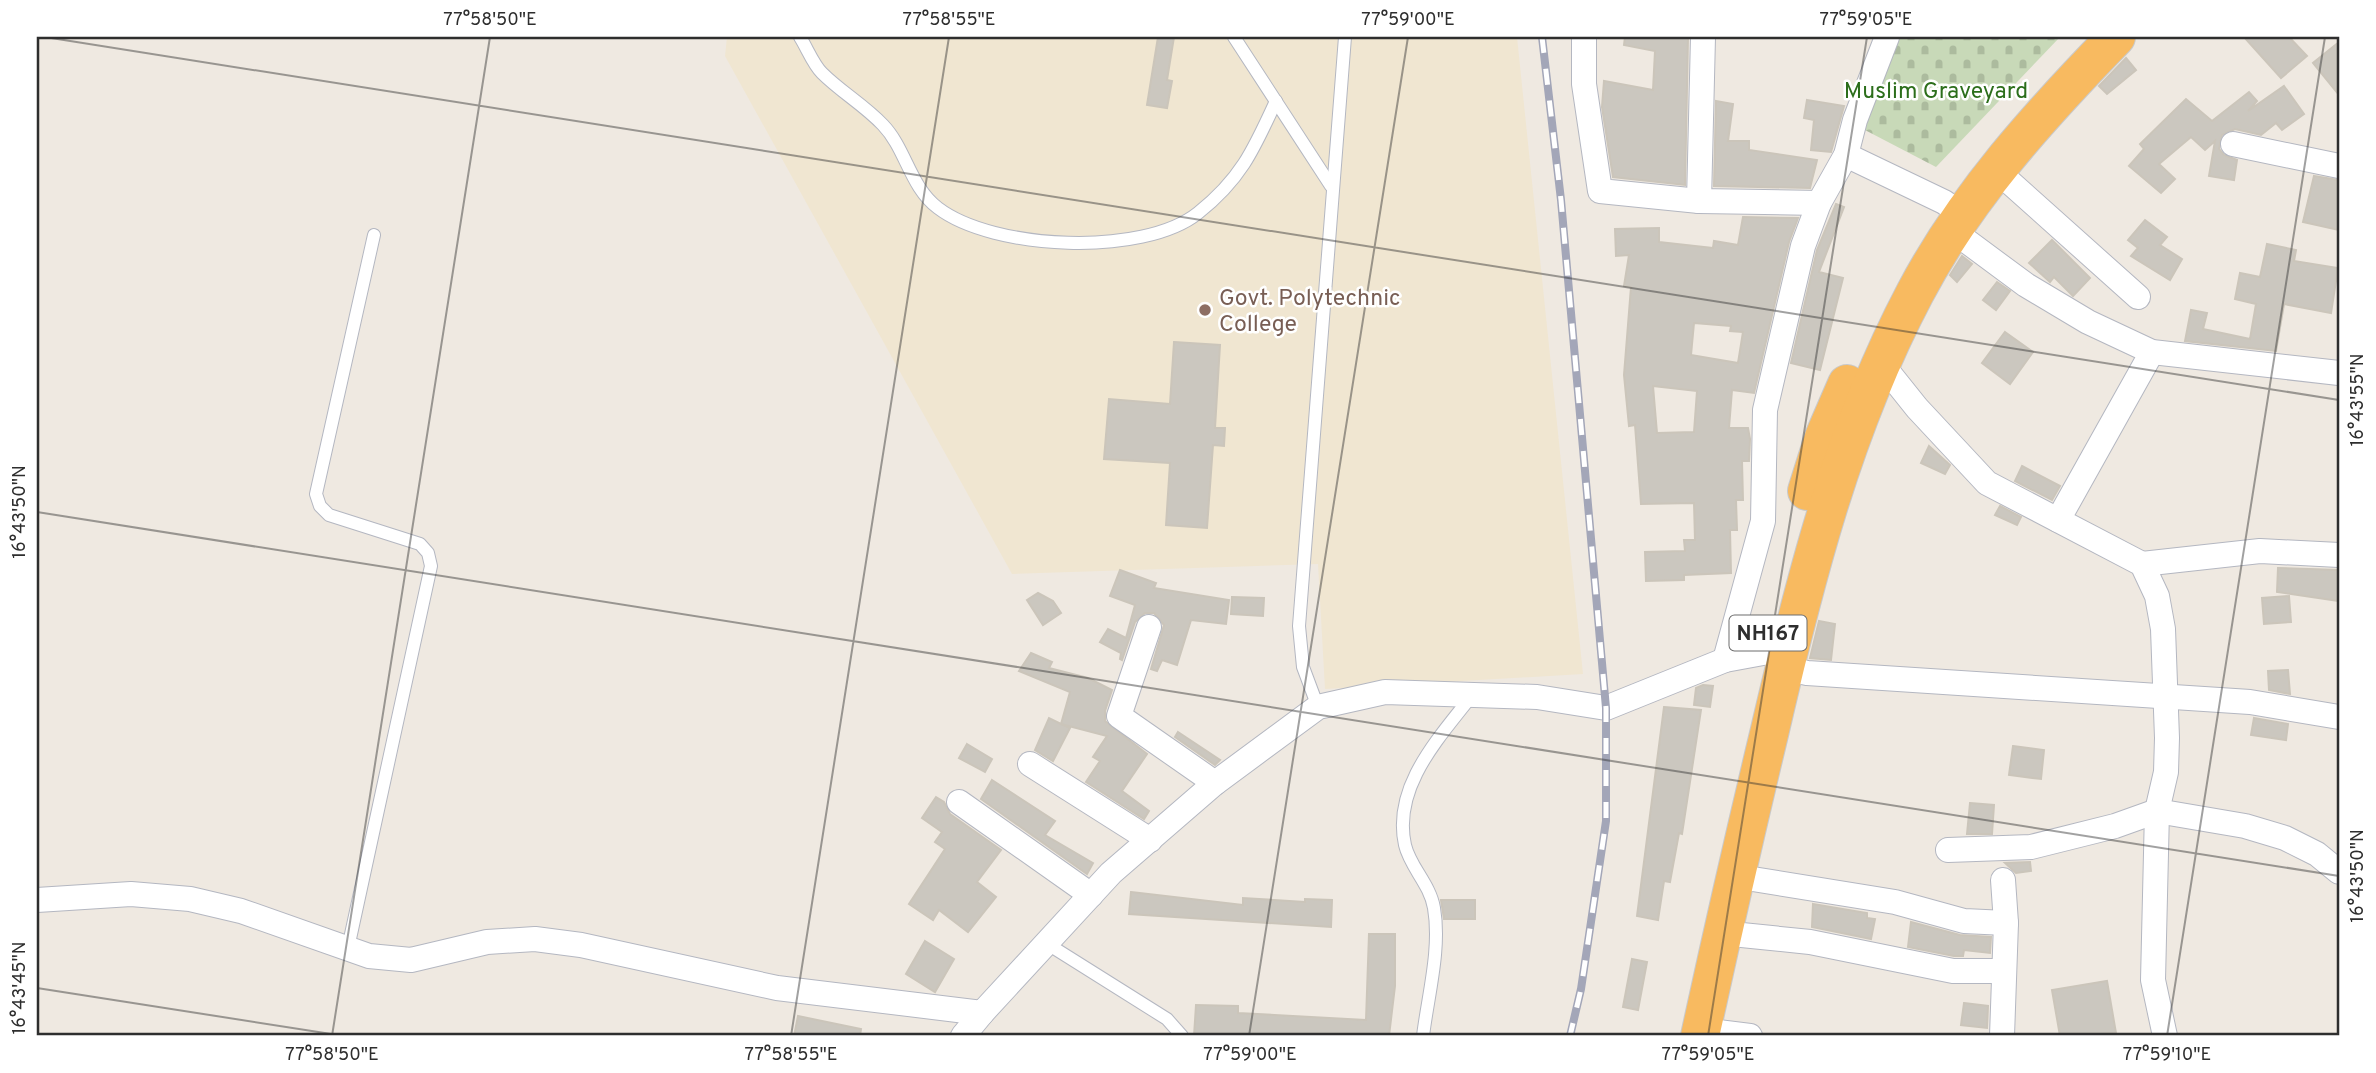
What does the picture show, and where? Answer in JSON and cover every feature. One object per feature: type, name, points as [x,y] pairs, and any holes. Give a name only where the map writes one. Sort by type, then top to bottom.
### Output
[{"type":"highway","name":"NH167","points":[[1692,1034],[1774,661],[1806,578],[1835,482],[1881,363],[1953,216],[2022,108],[2087,37]]},
{"type":"highway","name":"NH167","points":[[1692,1034],[1722,933],[1734,876],[1774,661],[1781,570],[1824,437],[1913,246],[1953,216],[2116,37]]},
{"type":"street","points":[[1584,37],[1584,84],[1600,191],[1699,201],[1819,203]]},
{"type":"street","points":[[1699,201],[1703,37]]},
{"type":"street","points":[[1725,660],[1763,521],[1765,410],[1803,246],[1819,203],[1846,155],[1855,120],[1887,37]]},
{"type":"street","points":[[2233,144],[2339,166]]},
{"type":"street","points":[[1846,155],[1953,216],[2026,285],[2088,322],[2152,352],[2339,371]]},
{"type":"street","points":[[1995,169],[2138,297]]},
{"type":"street","points":[[2058,520],[2152,352]]},
{"type":"street","points":[[1881,363],[1917,408],[1987,483],[2142,565],[2260,551],[2339,555]]},
{"type":"street","points":[[2142,565],[2157,596],[2163,629],[2166,761],[2157,811],[2153,980],[2165,1036]]},
{"type":"street","points":[[1149,627],[1119,716],[1216,783]]},
{"type":"street","points":[[962,1036],[1091,895],[1150,839],[1216,783],[1318,707],[1385,692],[1537,696],[1606,708],[1725,660],[1774,661],[1807,673],[2250,702],[2339,717]]},
{"type":"street","points":[[1030,764],[1150,839]]},
{"type":"street","points":[[959,802],[1091,895]]},
{"type":"street","points":[[1948,850],[2031,847],[2115,826],[2157,811],[2245,825],[2285,838],[2317,854],[2339,872]]},
{"type":"street","points":[[1734,876],[1895,902],[1964,920],[2006,923]]},
{"type":"street","points":[[2001,1036],[2006,923],[2003,880]]},
{"type":"street","points":[[37,900],[131,894],[190,899],[241,911],[369,956],[411,960],[487,942],[535,939],[580,945],[777,988],[982,1013]]},
{"type":"street","points":[[1722,933],[1810,942],[1953,971],[2003,971]]},
{"type":"street","points":[[1692,1034],[1750,1036]]},
{"type":"lane","points":[[800,37],[820,72],[867,108],[893,135],[909,172],[938,208],[992,232],[1066,244],[1139,239],[1196,215],[1245,167],[1276,101]]},
{"type":"lane","points":[[1234,37],[1332,186]]},
{"type":"lane","points":[[1318,707],[1303,667],[1299,626],[1345,37]]},
{"type":"lane","points":[[348,948],[431,566],[428,554],[420,544],[328,515],[320,506],[316,494],[374,235]]},
{"type":"lane","points":[[1423,1036],[1435,948],[1434,908],[1427,882],[1406,848],[1402,820],[1409,791],[1423,760],[1473,693]]},
{"type":"lane","points":[[1046,943],[1167,1019],[1182,1036]]},
{"type":"shaded area","name":"Govt. Polytechnic College","points":[[727,37],[1517,37],[1583,674],[1325,689],[1318,564],[1012,574],[725,56]]},
{"type":"green space","name":"Muslim Graveyard","points":[[1900,37],[2060,37],[1936,167],[1863,129]]},
{"type":"building","points":[[1158,37],[1174,37],[1167,80],[1172,81],[1167,108],[1147,105]]},
{"type":"building","points":[[1625,37],[1688,37],[1685,185],[1613,177],[1602,107],[1604,81],[1653,90],[1655,51],[1624,45]]},
{"type":"building","points":[[2244,37],[2289,37],[2307,56],[2281,78]]},
{"type":"building","points":[[2339,42],[2339,95],[2313,63]]},
{"type":"building","points":[[2126,58],[2136,70],[2107,94],[2099,86]]},
{"type":"building","points":[[2284,86],[2304,114],[2282,130],[2276,123],[2261,135],[2235,129],[2222,135],[2219,149],[2224,155],[2237,160],[2234,180],[2209,176],[2215,141],[2205,150],[2191,137],[2159,164],[2175,179],[2161,193],[2129,166],[2144,149],[2140,144],[2186,99],[2212,121],[2249,92],[2257,101],[2248,111]]},
{"type":"building","points":[[1807,100],[1844,106],[1831,152],[1811,150],[1814,120],[1804,118]]},
{"type":"building","points":[[1716,101],[1733,104],[1728,141],[1749,141],[1749,150],[1817,160],[1810,188],[1714,186]]},
{"type":"building","points":[[2314,176],[2339,180],[2339,230],[2303,222]]},
{"type":"building","points":[[1836,204],[1844,207],[1819,272],[1843,278],[1820,370],[1791,363],[1817,250]]},
{"type":"building","points":[[1743,217],[1798,218],[1789,242],[1754,393],[1732,390],[1729,428],[1748,428],[1750,439],[1749,461],[1742,461],[1743,500],[1736,500],[1737,530],[1730,530],[1731,573],[1684,575],[1684,580],[1646,581],[1645,552],[1685,551],[1684,540],[1695,540],[1694,503],[1641,504],[1635,425],[1629,426],[1624,375],[1631,287],[1624,286],[1629,255],[1616,256],[1615,229],[1659,228],[1659,242],[1713,248],[1714,241],[1738,245]],"holes":[[[1694,323],[1731,326],[1730,331],[1743,332],[1738,363],[1691,355]],[[1653,386],[1697,391],[1694,432],[1657,433]]]},
{"type":"building","points":[[2145,220],[2167,237],[2160,245],[2182,259],[2170,280],[2131,256],[2138,248],[2128,240]]},
{"type":"building","points":[[2052,240],[2090,278],[2073,296],[2054,277],[2050,282],[2029,263]]},
{"type":"building","points":[[2267,244],[2296,250],[2294,261],[2338,268],[2331,313],[2284,304],[2276,351],[2185,341],[2191,310],[2207,313],[2203,329],[2250,339],[2256,304],[2235,299],[2240,273],[2260,277]]},
{"type":"building","points":[[1962,256],[1972,264],[1957,282],[1950,275]]},
{"type":"building","points":[[1997,282],[2010,291],[1996,310],[1983,300]]},
{"type":"building","points":[[2005,332],[2033,352],[2010,384],[1982,363]]},
{"type":"building","points":[[1174,342],[1220,345],[1215,428],[1225,428],[1224,446],[1213,445],[1207,528],[1166,525],[1170,463],[1104,459],[1109,399],[1170,404]]},
{"type":"building","points":[[1929,446],[1950,465],[1945,474],[1921,463]]},
{"type":"building","points":[[2022,466],[2060,486],[2052,500],[2015,481]]},
{"type":"building","points":[[2000,506],[2021,517],[2017,525],[1995,515]]},
{"type":"building","points":[[2278,568],[2339,570],[2339,601],[2277,592]]},
{"type":"building","points":[[1120,570],[1156,583],[1154,588],[1229,600],[1226,624],[1191,620],[1177,665],[1162,660],[1157,671],[1151,669],[1164,625],[1154,613],[1145,613],[1135,622],[1122,660],[1120,659],[1121,653],[1100,642],[1108,629],[1126,638],[1135,605],[1110,596]]},
{"type":"building","points":[[1038,593],[1053,601],[1061,613],[1043,625],[1027,600]]},
{"type":"building","points":[[2289,596],[2291,622],[2264,624],[2262,598]]},
{"type":"building","points":[[1232,597],[1264,598],[1263,616],[1231,614]]},
{"type":"building","points":[[1819,621],[1835,624],[1831,660],[1810,658]]},
{"type":"building","points":[[1031,653],[1052,662],[1049,668],[1088,678],[1112,690],[1105,711],[1105,721],[1147,754],[1122,791],[1149,811],[1144,819],[1086,782],[1100,761],[1093,757],[1107,736],[1061,724],[1070,692],[1019,671]]},
{"type":"building","points":[[2288,670],[2290,694],[2269,690],[2268,671]]},
{"type":"building","points":[[1703,685],[1713,686],[1710,707],[1694,705],[1696,688]]},
{"type":"building","points":[[1664,707],[1701,710],[1682,834],[1679,833],[1670,882],[1664,881],[1658,920],[1637,916]]},
{"type":"building","points":[[1049,718],[1070,728],[1053,761],[1035,750]]},
{"type":"building","points":[[2254,718],[2288,724],[2286,740],[2251,735]]},
{"type":"building","points":[[1178,732],[1220,760],[1215,765],[1175,737]]},
{"type":"building","points":[[967,744],[992,759],[985,772],[959,758]]},
{"type":"building","points":[[2013,746],[2044,750],[2041,779],[2009,775]]},
{"type":"building","points":[[992,780],[1055,821],[1045,835],[1093,863],[1087,874],[981,799]]},
{"type":"building","points":[[936,797],[944,802],[950,814],[1001,850],[977,882],[996,897],[968,932],[939,910],[933,920],[909,904],[945,849],[935,842],[942,832],[922,818]]},
{"type":"building","points":[[1970,803],[1994,805],[1992,834],[1967,834]]},
{"type":"building","points":[[2030,862],[2031,871],[2016,873],[2005,863]]},
{"type":"building","points":[[1131,892],[1243,905],[1243,898],[1305,902],[1305,899],[1332,900],[1331,927],[1129,914]]},
{"type":"building","points":[[1441,900],[1475,900],[1475,919],[1444,919]]},
{"type":"building","points":[[1813,904],[1867,913],[1867,918],[1875,919],[1871,939],[1812,927]]},
{"type":"building","points":[[1911,922],[1960,935],[1991,937],[1990,953],[1964,950],[1963,956],[1954,956],[1908,947]]},
{"type":"building","points":[[1369,934],[1395,934],[1395,986],[1389,1036],[1194,1036],[1196,1005],[1238,1006],[1238,1013],[1366,1020]]},
{"type":"building","points":[[925,941],[954,959],[935,992],[906,974]]},
{"type":"building","points":[[1632,959],[1647,962],[1638,1010],[1623,1007]]},
{"type":"building","points":[[2107,981],[2116,1033],[2060,1036],[2052,990]]},
{"type":"building","points":[[1964,1003],[1988,1006],[1987,1028],[1961,1025]]},
{"type":"building","points":[[798,1016],[861,1029],[860,1036],[794,1036]]},
{"type":"railway","points":[[1542,37],[1561,200],[1606,708],[1606,821],[1581,989],[1570,1036]]},
{"type":"place","name":"Govt. Polytechnic College","points":[[1205,310]]}]
